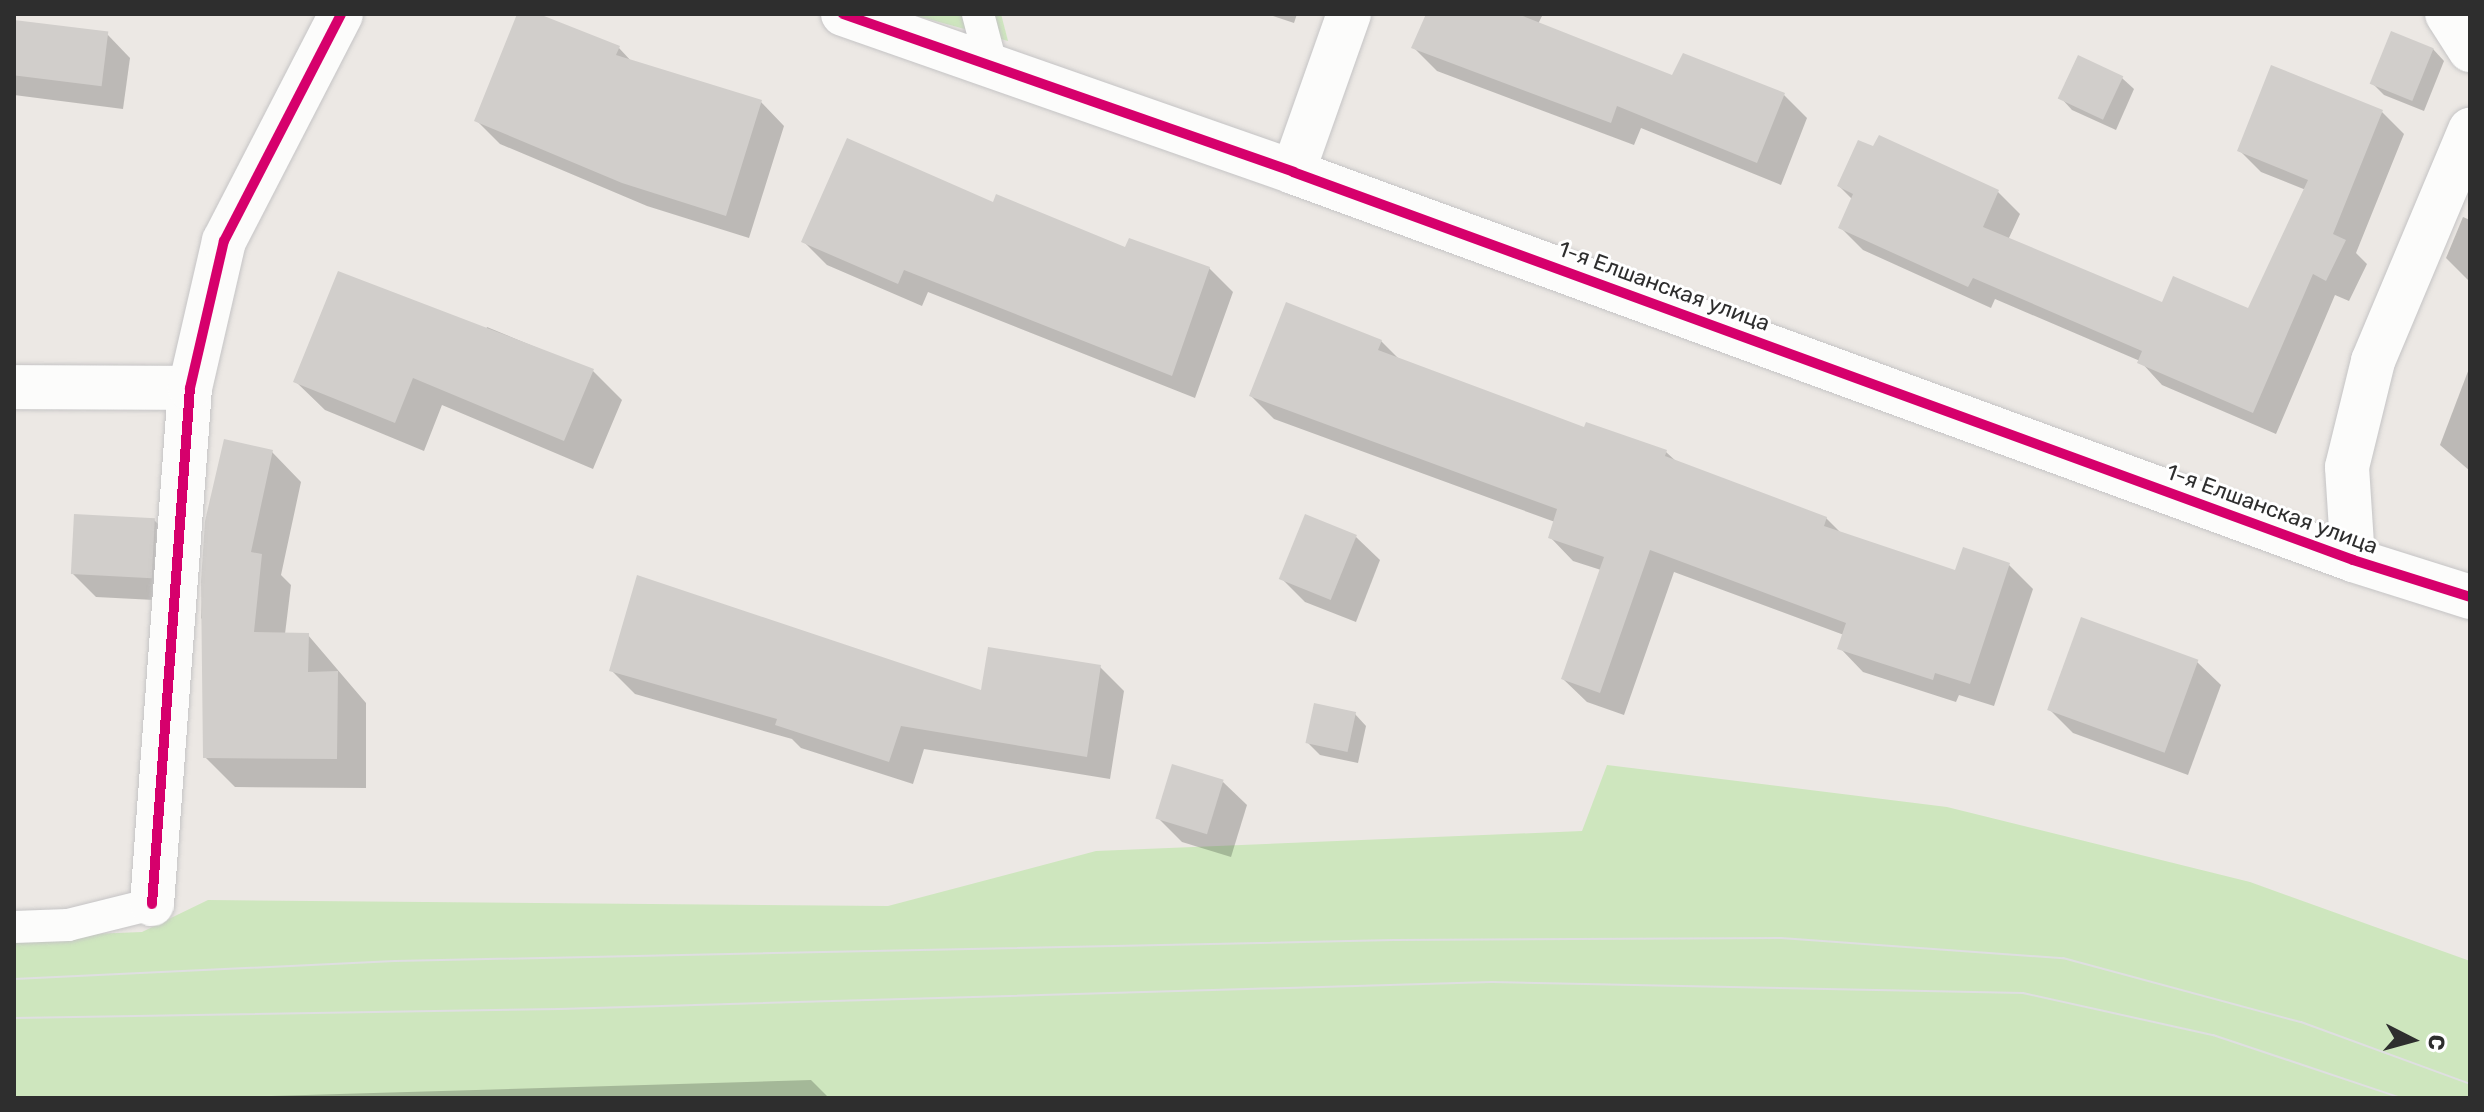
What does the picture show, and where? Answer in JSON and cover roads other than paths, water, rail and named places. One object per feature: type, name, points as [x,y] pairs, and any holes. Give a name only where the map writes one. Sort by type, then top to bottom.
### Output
[{"type":"street","points":[[152,904],[190,388],[224,241],[341,14]]},
{"type":"street","name":"1-я Елшанская улица","points":[[843,14],[1293,172],[2353,560],[2470,597]]},
{"type":"street","points":[[1293,172],[1349,14]]},
{"type":"street","points":[[2447,14],[2470,50]]},
{"type":"street","points":[[2353,560],[2347,467],[2373,361],[2470,130]]},
{"type":"street","points":[[14,387],[190,388]]},
{"type":"lane","points":[[978,14],[991,64]]},
{"type":"lane","points":[[14,927],[68,925],[152,904]]},
{"type":"tram line","points":[[14,979],[395,961],[1394,940],[1781,938],[2063,958],[2301,1022],[2470,1084]]},
{"type":"tram line","points":[[14,1018],[559,1009],[1492,982],[2023,993],[2213,1035],[2401,1098]]}]
